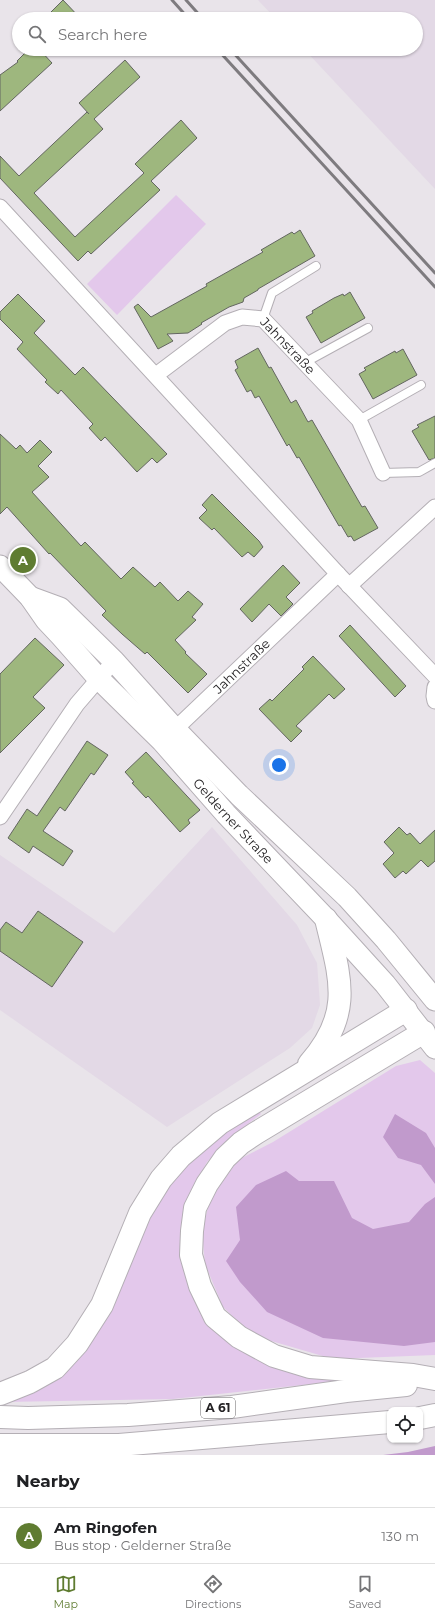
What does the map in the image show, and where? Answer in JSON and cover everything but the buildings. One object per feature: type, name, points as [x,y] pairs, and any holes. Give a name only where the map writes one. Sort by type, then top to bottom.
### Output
[{"type":"highway","points":[[301,1073],[317,1055],[334,1028],[339,1011],[341,992],[339,977],[326,919]]},
{"type":"highway","points":[[0,1394],[30,1382],[55,1368],[77,1344],[102,1305],[140,1213],[161,1180],[181,1156],[220,1123],[406,1010]]},
{"type":"highway","points":[[431,1035],[256,1133],[241,1143],[225,1158],[207,1184],[195,1208],[191,1255],[200,1286],[215,1317],[239,1338],[274,1356],[310,1367],[413,1375],[435,1379]]},
{"type":"highway","name":"A 61","points":[[0,1417],[28,1418],[128,1415],[232,1407],[346,1391],[435,1382]]},
{"type":"highway","points":[[423,1417],[435,1415]]},
{"type":"highway","name":"A 61","points":[[0,1445],[119,1445],[387,1422]]},
{"type":"main road","name":"Gelderner Straße","points":[[0,566],[30,597],[46,620],[98,678],[169,735],[239,795],[347,897],[434,997]]},
{"type":"main road","name":"Gelderner Straße","points":[[30,597],[60,608],[114,661],[226,814],[326,919],[385,984],[406,1010],[431,1035]]},
{"type":"main road","points":[[406,1010],[434,997]]},
{"type":"street","points":[[0,207],[349,586],[435,676]]},
{"type":"street","name":"Jahnstraße","points":[[156,375],[226,323],[242,317],[263,319],[358,420],[383,473]]},
{"type":"street","points":[[349,586],[435,507]]},
{"type":"street","name":"Jahnstraße","points":[[169,735],[338,574]]},
{"type":"street","points":[[0,817],[77,704],[114,661]]},
{"type":"street","points":[[435,687],[435,701]]},
{"type":"lane","points":[[263,319],[272,294],[316,266]]},
{"type":"lane","points":[[304,363],[368,328]]},
{"type":"lane","points":[[358,420],[421,385]]},
{"type":"lane","points":[[383,473],[419,472],[435,463]]},
{"type":"shaded area","points":[[258,0],[435,0],[435,189],[311,56],[423,56],[423,12],[269,12]]},
{"type":"shaded area","points":[[176,195],[206,224],[117,315],[87,284]]},
{"type":"shaded area","points":[[212,827],[297,925],[317,963],[320,1005],[312,1028],[290,1048],[167,1127],[0,1010],[0,855],[114,933]]},
{"type":"shaded area","points":[[420,1060],[435,1073],[435,1355],[333,1359],[261,1338],[245,1328],[223,1307],[205,1264],[202,1231],[210,1200],[238,1160],[273,1142],[396,1066]]},
{"type":"shaded area","points":[[256,1108],[261,1114],[236,1133],[207,1162],[187,1201],[214,1325],[366,1378],[173,1399],[4,1402],[55,1376],[137,1241],[180,1164]]},
{"type":"shaded area","points":[[395,1114],[426,1133],[435,1148],[435,1184],[421,1165],[398,1158],[383,1137]]},
{"type":"shaded area","points":[[286,1171],[299,1181],[334,1181],[352,1218],[373,1229],[409,1222],[425,1204],[435,1197],[435,1342],[404,1346],[323,1338],[267,1312],[240,1282],[226,1261],[240,1240],[236,1207],[256,1185]]},
{"type":"shaded area","points":[[435,1446],[435,1455],[383,1455],[408,1452]]},
{"type":"railway","points":[[172,0],[183,12]]},
{"type":"railway","points":[[186,0],[197,12]]},
{"type":"railway","points":[[223,56],[435,287]]},
{"type":"railway","points":[[236,56],[435,273]]},
{"type":"place","name":"Am Ringofen","points":[[23,560]]}]
